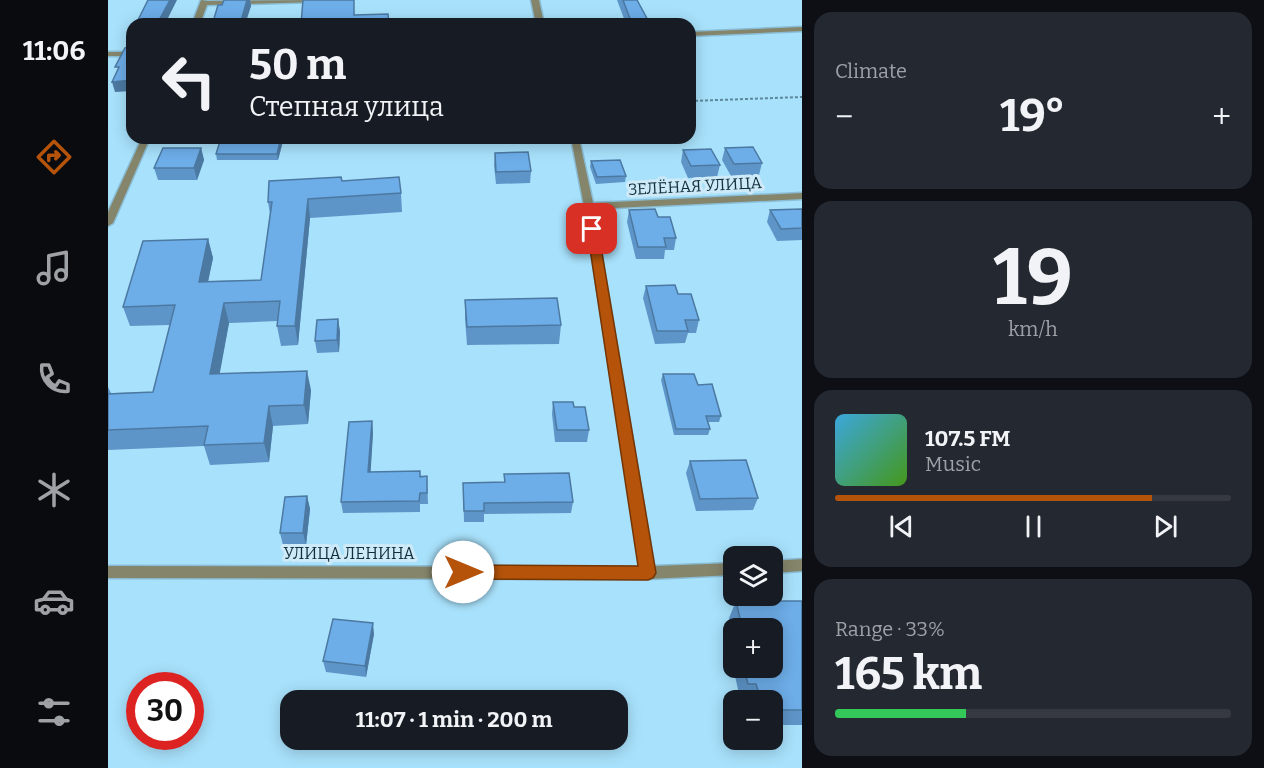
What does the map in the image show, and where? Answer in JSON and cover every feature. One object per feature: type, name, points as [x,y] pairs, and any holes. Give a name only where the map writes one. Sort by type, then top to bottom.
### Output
[{"type":"street","points":[[198,18],[205,1],[316,0]]},
{"type":"street","points":[[535,0],[539,18]]},
{"type":"street","points":[[696,34],[802,29]]},
{"type":"street","points":[[108,54],[126,54]]},
{"type":"street","points":[[108,223],[143,144]]},
{"type":"street","points":[[576,144],[589,206],[648,573]]},
{"type":"street","name":"ЗЕЛЁНАЯ УЛИЦА","points":[[589,206],[802,196]]},
{"type":"street","points":[[783,566],[802,565]]},
{"type":"street","name":"УЛИЦА ЛЕНИНА","points":[[108,572],[648,573],[723,570]]},
{"type":"path","points":[[696,102],[802,97]]},
{"type":"building","points":[[148,0],[170,0],[160,18],[139,18]]},
{"type":"building","points":[[224,0],[247,0],[242,18],[214,18],[218,5],[222,5]]},
{"type":"building","points":[[303,0],[354,0],[354,15],[388,14],[388,18],[302,18]]},
{"type":"building","points":[[623,0],[637,0],[647,18],[630,18]]},
{"type":"building","points":[[125,48],[126,81],[112,82],[119,67],[115,67]]},
{"type":"building","points":[[219,144],[280,144],[277,154],[216,154]]},
{"type":"building","points":[[753,147],[762,163],[734,164],[725,148]]},
{"type":"building","points":[[163,148],[201,148],[194,168],[154,168]]},
{"type":"building","points":[[711,149],[720,165],[691,166],[683,150]]},
{"type":"building","points":[[528,152],[531,171],[496,172],[495,153]]},
{"type":"building","points":[[620,160],[626,176],[597,177],[591,161]]},
{"type":"building","points":[[341,177],[342,181],[399,177],[401,193],[308,199],[295,326],[277,326],[280,301],[224,303],[210,374],[307,371],[304,405],[269,406],[264,443],[204,445],[208,426],[108,430],[108,394],[153,392],[175,305],[123,307],[143,241],[208,239],[199,282],[261,280],[272,202],[268,202],[269,181]]},
{"type":"building","points":[[655,209],[658,217],[670,217],[676,238],[664,238],[666,247],[638,247],[629,210]]},
{"type":"building","points":[[802,209],[802,228],[781,229],[770,210]]},
{"type":"building","points":[[675,285],[678,294],[691,294],[699,320],[685,320],[688,331],[657,331],[646,286]]},
{"type":"building","points":[[557,298],[561,325],[467,327],[465,300]]},
{"type":"building","points":[[338,319],[337,340],[315,341],[317,320]]},
{"type":"building","points":[[663,374],[694,374],[698,385],[712,384],[721,416],[706,416],[710,429],[676,429]]},
{"type":"building","points":[[553,402],[573,402],[574,407],[585,407],[589,430],[557,430]]},
{"type":"building","points":[[372,421],[368,472],[420,471],[420,477],[427,476],[427,493],[420,493],[419,501],[341,502],[349,422]]},
{"type":"building","points":[[746,460],[758,498],[700,499],[690,461]]},
{"type":"building","points":[[569,473],[573,502],[484,503],[484,511],[464,511],[463,483],[505,482],[504,474]]},
{"type":"building","points":[[307,496],[303,533],[280,533],[285,497]]},
{"type":"building","points":[[783,601],[802,601],[802,710],[783,710],[783,690],[758,690],[756,684],[748,684],[746,678],[783,678],[783,618],[740,618],[737,606],[783,606]]},
{"type":"building","points":[[333,619],[373,623],[365,666],[323,661]]},
{"type":"route","points":[[463,572],[648,573],[592,229]]}]
